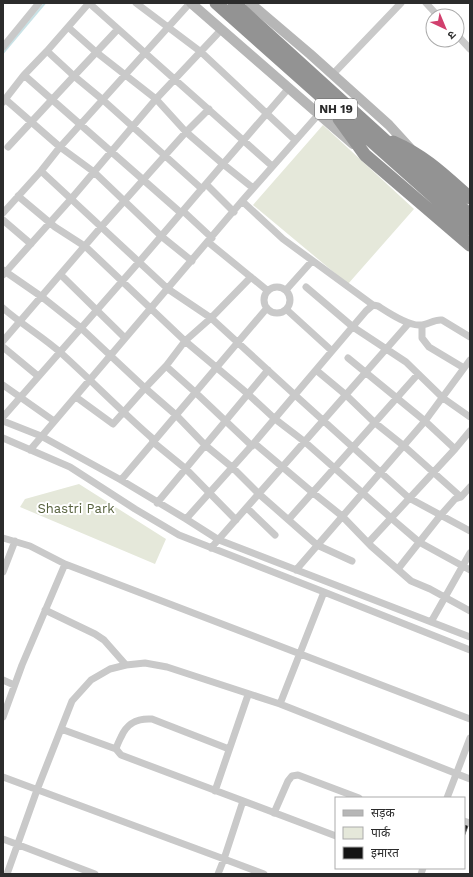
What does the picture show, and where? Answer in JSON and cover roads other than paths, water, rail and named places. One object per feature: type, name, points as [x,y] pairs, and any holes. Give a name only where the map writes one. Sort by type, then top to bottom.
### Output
[{"type":"highway","name":"NH 19","points":[[216,3],[335,108],[464,210],[470,230]]},
{"type":"highway","points":[[234,3],[464,210]]},
{"type":"highway","points":[[335,108],[338,118],[365,155],[470,245]]},
{"type":"highway","points":[[380,136],[411,150],[434,166],[464,210]]},
{"type":"street","points":[[3,47],[40,3]]},
{"type":"street","points":[[192,261],[161,236],[94,172],[60,147],[31,121],[4,101],[24,75],[89,3],[272,166]]},
{"type":"street","points":[[136,3],[201,52],[295,140]]},
{"type":"street","points":[[3,213],[41,171],[60,147],[190,3],[365,155]]},
{"type":"street","points":[[333,74],[402,3]]},
{"type":"street","points":[[252,4],[389,125],[411,150]]},
{"type":"street","points":[[68,26],[96,52],[156,99],[186,132],[253,188]]},
{"type":"street","points":[[8,147],[118,29]]},
{"type":"street","points":[[221,30],[156,99],[71,199],[4,273],[42,297],[81,328],[176,415],[205,445],[233,468],[259,494],[317,545],[352,561]]},
{"type":"street","points":[[47,51],[165,156],[234,212]]},
{"type":"street","points":[[24,75],[143,181],[182,212],[210,240],[268,291]]},
{"type":"street","points":[[3,416],[122,280],[140,262],[288,89]]},
{"type":"street","points":[[3,341],[86,247],[101,227],[125,202],[186,132],[209,109]]},
{"type":"street","points":[[30,450],[253,188],[318,115]]},
{"type":"street","points":[[41,171],[168,289],[211,318],[409,498],[470,531]]},
{"type":"street","points":[[18,196],[49,223],[86,247],[185,341],[248,394],[275,419],[305,442],[419,542],[470,570]]},
{"type":"street","points":[[242,201],[283,239],[373,305],[378,306],[409,323],[421,325],[436,320],[442,320],[470,337]]},
{"type":"street","points":[[3,220],[31,244]]},
{"type":"street","points":[[286,290],[312,261]]},
{"type":"street","points":[[61,275],[125,338]]},
{"type":"street","points":[[76,397],[113,424],[166,366],[185,341],[211,318],[251,277]]},
{"type":"street","points":[[275,287],[286,290],[291,300],[287,310],[276,314],[269,311],[264,301],[264,297],[268,291],[275,287]]},
{"type":"street","points":[[306,287],[353,327],[406,362],[443,398],[470,417]]},
{"type":"street","points":[[186,519],[233,468],[366,311],[373,305]]},
{"type":"street","points":[[3,308],[60,352],[90,379],[123,413],[152,438],[153,442],[186,468],[236,520]]},
{"type":"street","points":[[121,480],[267,308]]},
{"type":"street","points":[[287,310],[332,351]]},
{"type":"street","points":[[211,548],[409,323]]},
{"type":"street","points":[[421,325],[422,338],[430,347],[464,368]]},
{"type":"street","points":[[3,347],[38,376]]},
{"type":"street","points":[[348,358],[425,421],[455,449]]},
{"type":"street","points":[[296,570],[425,421],[470,360]]},
{"type":"street","points":[[166,366],[253,445],[283,467],[342,516],[368,543],[412,581],[470,611]]},
{"type":"street","points":[[157,503],[268,370]]},
{"type":"street","points":[[316,370],[461,497]]},
{"type":"street","points":[[289,519],[418,374]]},
{"type":"street","points":[[3,385],[54,421]]},
{"type":"street","points":[[3,421],[41,436],[121,480],[218,540],[470,637]]},
{"type":"street","points":[[368,543],[470,431]]},
{"type":"street","points":[[3,438],[70,467],[135,509],[179,535],[470,650]]},
{"type":"street","points":[[398,569],[440,516],[455,499],[461,497],[470,487]]},
{"type":"street","points":[[247,508],[275,535]]},
{"type":"street","points":[[3,538],[30,546],[65,564],[470,719]]},
{"type":"street","points":[[3,572],[15,541]]},
{"type":"street","points":[[431,622],[470,553]]},
{"type":"street","points":[[3,717],[22,664],[65,564]]},
{"type":"street","points":[[280,704],[324,592]]},
{"type":"street","points":[[45,610],[95,634],[104,640],[126,665]]},
{"type":"street","points":[[7,874],[37,790],[72,701],[91,680],[110,668],[145,663],[167,667],[248,695],[280,704],[470,779]]},
{"type":"street","points":[[3,680],[14,685]]},
{"type":"street","points":[[215,791],[248,695]]},
{"type":"street","points":[[116,749],[127,726],[135,721],[152,719],[229,750]]},
{"type":"street","points":[[61,729],[116,749],[121,755],[335,836]]},
{"type":"street","points":[[448,797],[470,738]]},
{"type":"street","points":[[274,813],[288,781],[295,775],[356,797]]},
{"type":"street","points":[[3,777],[264,874]]},
{"type":"street","points":[[218,874],[243,801]]},
{"type":"street","points":[[3,839],[95,874]]},
{"type":"waterway","points":[[3,53],[45,3]]},
{"type":"park label","name":"Shastri Park","points":[[76,508]]}]
